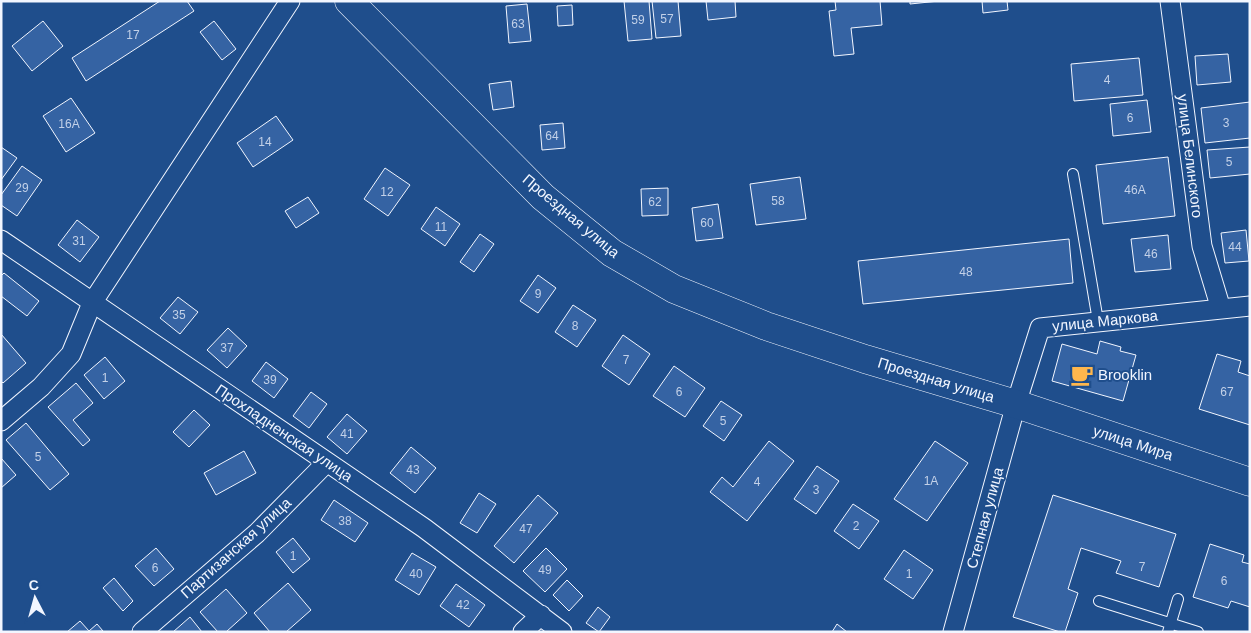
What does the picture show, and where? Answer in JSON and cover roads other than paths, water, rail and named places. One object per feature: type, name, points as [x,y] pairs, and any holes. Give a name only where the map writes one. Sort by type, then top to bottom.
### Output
[{"type":"main road","name":"Проездная улица","points":[[349,1],[543,197],[612,253],[674,289],[766,326],[865,359],[1016,404]]},
{"type":"main road","name":"улица Мира","points":[[1016,404],[1250,482]]},
{"type":"street","points":[[1,421],[41,387],[71,354],[92,303],[290,1]]},
{"type":"street","name":"улица Белинского","points":[[1170,1],[1202,246],[1221,309]]},
{"type":"street","name":"Прохладненская улица","points":[[1,240],[424,528],[562,632]]},
{"type":"street","name":"улица Маркова","points":[[1016,404],[1040,328],[1250,306]]},
{"type":"street","name":"Степная улица","points":[[953,632],[1016,404]]},
{"type":"street","name":"Партизанская улица","points":[[142,632],[256,533],[327,462]]},
{"type":"street","points":[[523,632],[541,615]]},
{"type":"lane","points":[[1073,174],[1098,321]]},
{"type":"lane","points":[[1169,628],[1178,600]]},
{"type":"lane","points":[[1099,601],[1169,628],[1198,632]]},
{"type":"place","name":"Brooklin","points":[[1082,375]]}]
